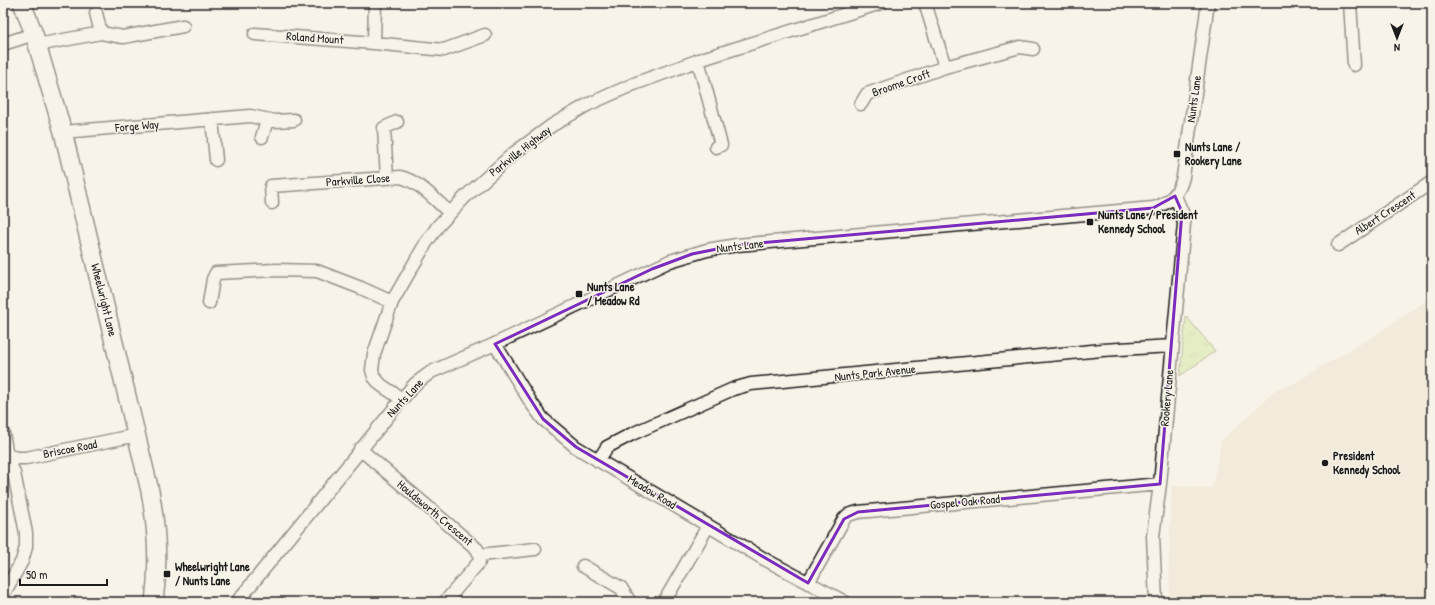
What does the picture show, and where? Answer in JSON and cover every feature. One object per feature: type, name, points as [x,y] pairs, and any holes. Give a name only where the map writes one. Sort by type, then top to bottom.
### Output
[{"type":"street","name":"Wheelwright Lane","points":[[22,3],[63,132],[150,491],[155,518],[157,559],[154,602]]},
{"type":"street","points":[[374,43],[375,3]]},
{"type":"street","name":"Parkville Highway","points":[[402,399],[381,385],[374,377],[372,370],[374,354],[392,302],[426,243],[450,213],[482,180],[514,153],[551,126],[587,105],[634,84],[698,60],[881,3]]},
{"type":"street","name":"Broome Croft","points":[[926,3],[945,67]]},
{"type":"street","name":"Nunts Lane","points":[[237,602],[360,449],[415,384],[430,372],[495,344],[670,261],[707,250],[738,245],[1153,208],[1161,206],[1175,196],[1179,190],[1183,177],[1208,3]]},
{"type":"street","points":[[1350,3],[1354,65]]},
{"type":"street","points":[[96,13],[101,33]]},
{"type":"street","points":[[3,44],[101,33],[123,37],[183,26]]},
{"type":"street","name":"Roland Mount","points":[[255,34],[444,50],[485,35]]},
{"type":"street","name":"Broome Croft","points":[[861,104],[867,94],[945,67],[1020,47],[1033,49]]},
{"type":"street","points":[[698,60],[721,146]]},
{"type":"street","name":"Forge Way","points":[[63,132],[250,116],[275,121],[294,120]]},
{"type":"street","points":[[212,119],[216,160]]},
{"type":"street","points":[[262,137],[267,120]]},
{"type":"street","points":[[387,178],[384,128],[397,122]]},
{"type":"street","name":"Parkville Close","points":[[272,203],[271,186],[400,177],[416,183],[450,213]]},
{"type":"street","name":"Albert Crescent","points":[[1338,245],[1432,182]]},
{"type":"street","name":"Rookery Lane","points":[[1156,602],[1153,536],[1160,484],[1184,224],[1182,212],[1175,196]]},
{"type":"street","points":[[208,303],[213,279],[216,273],[275,270],[317,271],[392,302]]},
{"type":"street","name":"Meadow Road","points":[[495,344],[543,419],[576,447],[766,560],[845,602]]},
{"type":"street","name":"Nunts Park Avenue","points":[[598,461],[607,447],[632,434],[733,389],[751,384],[1102,350],[1172,346]]},
{"type":"street","points":[[3,433],[5,455],[14,473],[26,533],[26,547],[22,561],[3,595]]},
{"type":"street","name":"Briscoe Road","points":[[5,455],[17,458],[26,458],[137,435]]},
{"type":"street","name":"Houldsworth Crescent","points":[[360,449],[477,549],[480,555],[479,562],[445,602]]},
{"type":"street","name":"Gospel Oak Road","points":[[808,583],[844,519],[848,515],[858,512],[1160,484]]},
{"type":"street","points":[[664,602],[708,526]]},
{"type":"street","points":[[480,555],[535,549]]},
{"type":"street","points":[[583,566],[621,588],[630,602]]},
{"type":"highlighted area","points":[[1175,196],[1182,212],[1160,484],[858,512],[844,519],[808,583],[576,447],[543,419],[495,344],[652,269],[692,254],[737,245],[1153,208]]},
{"type":"shaded area","name":"President Kennedy School","points":[[1432,297],[1432,602],[1170,602],[1169,557],[1172,486],[1212,488],[1222,440],[1275,391],[1293,384],[1369,339]]},
{"type":"green space","points":[[1186,316],[1215,351],[1180,376]]},
{"type":"place","name":"Nunts Lane / Rookery Lane","points":[[1177,154]]},
{"type":"place","name":"Nunts Lane / President Kennedy School","points":[[1090,222]]},
{"type":"place","name":"Nunts Lane / Meadow Rd","points":[[579,294]]},
{"type":"place","name":"President Kennedy School","points":[[1325,463]]},
{"type":"place","name":"Wheelwright Lane / Nunts Lane","points":[[167,574]]}]
